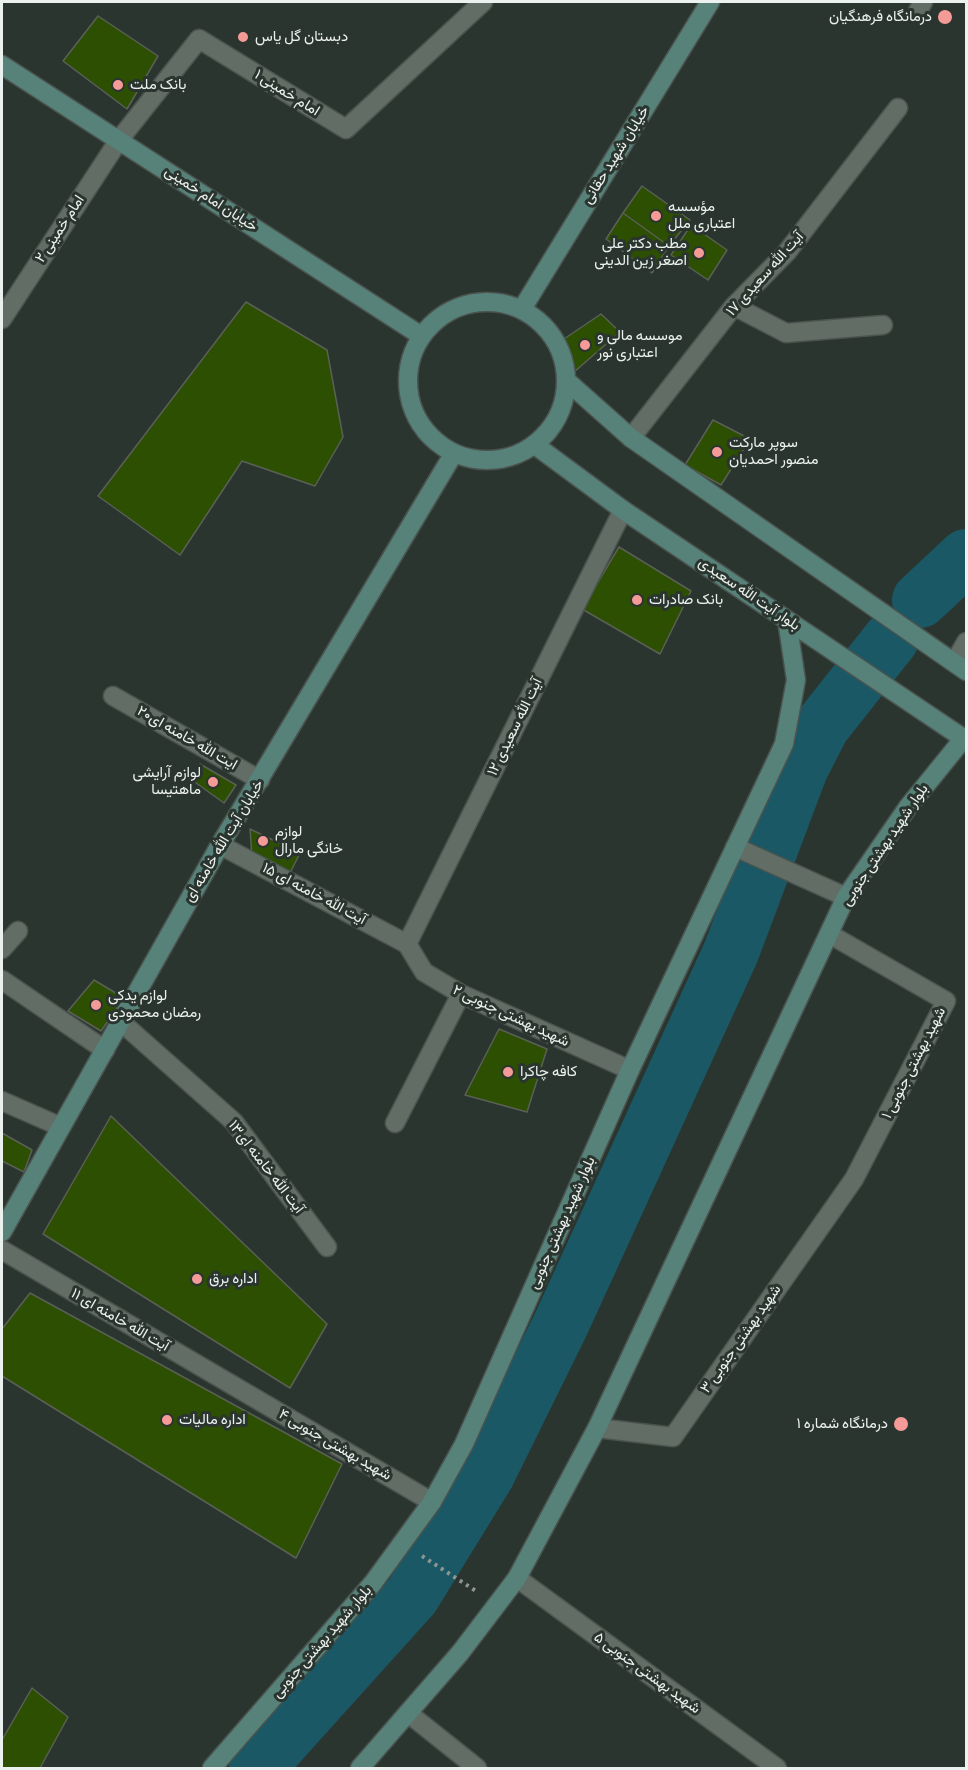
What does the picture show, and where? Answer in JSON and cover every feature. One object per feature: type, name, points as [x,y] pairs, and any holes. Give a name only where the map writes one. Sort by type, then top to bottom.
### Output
[{"type":"main road","name":"خیابان شهید حقانی","points":[[522,309],[710,2]]},
{"type":"main road","name":"خیابان امام خمینی","points":[[2,64],[420,335]]},
{"type":"main road","points":[[476,302],[499,302],[522,309],[541,321],[555,339],[565,359],[568,382],[564,406],[552,428],[535,445],[516,455],[496,460],[474,460],[454,453],[435,441],[420,424],[411,404],[407,382],[420,335],[454,309],[476,302]]},
{"type":"main road","points":[[568,382],[631,438],[961,667]]},
{"type":"main road","name":"بلوار آیت الله سعیدی","points":[[535,445],[623,510],[965,739]]},
{"type":"main road","name":"خیابان آیت الله خامنه ای","points":[[2,1232],[59,1126],[105,1050],[220,845],[454,453]]},
{"type":"main road","name":"بلوار شهید بهشتی جنوبی","points":[[212,1768],[373,1583],[432,1502],[464,1444],[630,1070],[784,744],[796,681],[787,620]]},
{"type":"main road","name":"بلوار شهید بهشتی جنوبی","points":[[360,1768],[460,1653],[517,1578],[597,1428],[831,935],[846,897],[908,807],[965,739]]},
{"type":"street","name":"امام خمینی ۱","points":[[119,140],[199,39],[346,129],[483,2]]},
{"type":"street","name":"آیت الله سعیدی ۱۷","points":[[631,438],[734,306],[787,252],[898,108]]},
{"type":"street","name":"امام خمینی ۲","points":[[2,319],[119,140]]},
{"type":"street","points":[[734,306],[786,333],[883,325]]},
{"type":"street","name":"آیت الله سعیدی ۱۲","points":[[408,944],[623,510]]},
{"type":"street","points":[[961,667],[966,642]]},
{"type":"street","name":"ایت الله خامنه ای۲۰","points":[[113,696],[260,780]]},
{"type":"street","name":"آیت الله خامنه ای ۱۵","points":[[220,845],[408,944]]},
{"type":"street","points":[[735,847],[846,897]]},
{"type":"street","points":[[2,950],[18,931]]},
{"type":"street","name":"شهید بهشتی جنوبی ۱","points":[[831,935],[946,1001],[854,1179]]},
{"type":"street","name":"شهید بهشتی جنوبی ۲","points":[[408,944],[424,972],[461,994],[630,1070]]},
{"type":"street","points":[[2,980],[105,1050]]},
{"type":"street","points":[[395,1123],[461,994]]},
{"type":"street","name":"آیت الله خامنه ای۱۳","points":[[120,1021],[234,1122],[327,1247]]},
{"type":"street","points":[[2,1101],[59,1126]]},
{"type":"street","name":"شهید بهشتی جنوبی ۳","points":[[597,1428],[673,1437],[854,1179]]},
{"type":"street","name":"آیت الله خامنه ای ۱۱","points":[[2,1250],[238,1389]]},
{"type":"street","name":"شهید بهشتی جنوبی ۴","points":[[238,1389],[432,1502]]},
{"type":"street","name":"شهید بهشتی جنوبی ۵","points":[[517,1578],[777,1768]]},
{"type":"street","points":[[408,1713],[477,1768]]},
{"type":"path","points":[[425,1558],[476,1591]]},
{"type":"building","name":"بانک ملت","points":[[98,16],[158,56],[127,109],[63,61]]},
{"type":"building","name":"مؤسسه اعتباری ملل","points":[[642,186],[690,220],[669,246],[623,213]]},
{"type":"building","points":[[623,213],[669,246],[652,273],[606,239]]},
{"type":"building","name":"مطب دکتر علی اصغر زین الدینی","points":[[691,225],[727,250],[708,280],[671,255]]},
{"type":"building","points":[[246,302],[327,350],[343,437],[315,486],[242,461],[180,555],[98,496]]},
{"type":"building","name":"موسسه مالی و اعتباری نور","points":[[601,314],[620,332],[574,372],[561,341]]},
{"type":"building","name":"سوپر مارکت منصور احمدیان","points":[[713,420],[750,439],[721,485],[685,465]]},
{"type":"building","name":"بانک صادرات","points":[[619,547],[691,591],[660,654],[582,609]]},
{"type":"building","name":"لوازم آرایشی ماهتیسا","points":[[200,764],[236,785],[224,803],[192,780]]},
{"type":"building","name":"لوازم خانگی مارال","points":[[250,829],[300,853],[290,873],[252,857]]},
{"type":"building","name":"لوازم یدکی رمضان محمودی","points":[[94,980],[124,998],[101,1031],[68,1011]]},
{"type":"building","name":"کافه چاکرا","points":[[499,1029],[547,1049],[527,1112],[465,1095]]},
{"type":"building","name":"اداره برق","points":[[111,1116],[327,1324],[290,1388],[43,1234]]},
{"type":"building","points":[[2,1133],[32,1150],[24,1172],[2,1161]]},
{"type":"building","name":"اداره مالیات","points":[[30,1293],[342,1464],[296,1558],[2,1376],[2,1329]]},
{"type":"building","points":[[32,1688],[68,1717],[40,1768],[2,1768],[2,1740]]},
{"type":"waterway","points":[[920,600],[966,557]]},
{"type":"waterway","points":[[257,1768],[412,1596],[487,1474],[561,1324],[731,952],[800,769],[822,726],[891,639]]},
{"type":"place","name":"درمانگاه فرهنگیان","points":[[945,17]]},
{"type":"place","name":"دبستان گل یاس","points":[[243,37]]},
{"type":"place","name":"بانک ملت","points":[[118,85]]},
{"type":"place","name":"مؤسسه اعتباری ملل","points":[[656,216]]},
{"type":"place","name":"مطب دکتر علی اصغر زین الدینی","points":[[699,253]]},
{"type":"place","name":"موسسه مالی و اعتباری نور","points":[[585,345]]},
{"type":"place","name":"سوپر مارکت منصور احمدیان","points":[[717,452]]},
{"type":"place","name":"بانک صادرات","points":[[637,600]]},
{"type":"place","name":"لوازم آرایشی ماهتیسا","points":[[213,782]]},
{"type":"place","name":"لوازم خانگی مارال","points":[[263,841]]},
{"type":"place","name":"لوازم یدکی رمضان محمودی","points":[[96,1005]]},
{"type":"place","name":"کافه چاکرا","points":[[508,1072]]},
{"type":"place","name":"اداره برق","points":[[197,1279]]},
{"type":"place","name":"اداره مالیات","points":[[167,1420]]},
{"type":"place","name":"درمانگاه شماره ۱","points":[[901,1424]]}]
